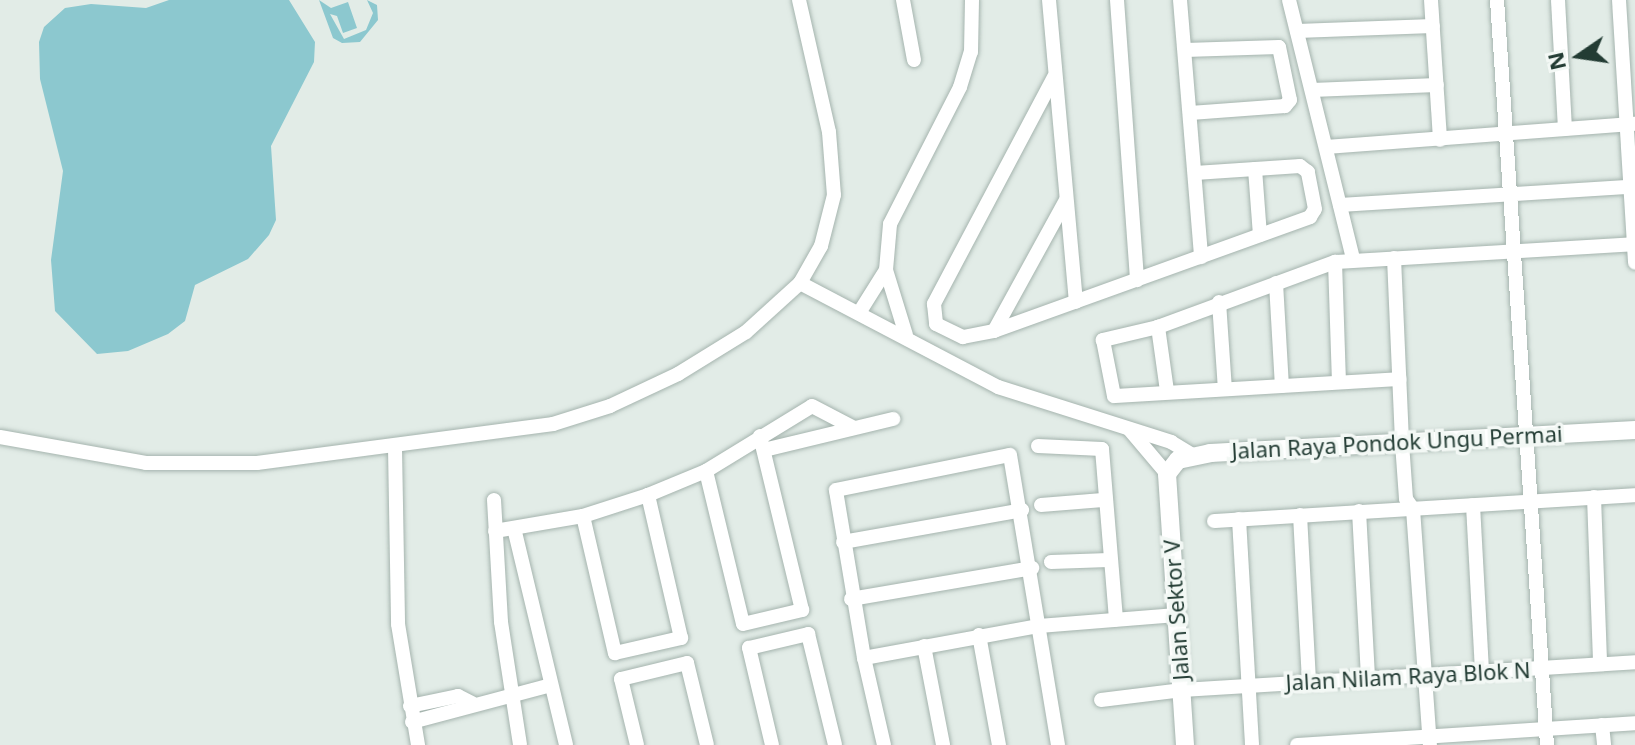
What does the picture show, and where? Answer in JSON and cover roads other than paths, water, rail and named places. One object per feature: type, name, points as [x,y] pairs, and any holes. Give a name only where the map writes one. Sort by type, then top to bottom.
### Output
[{"type":"street","points":[[0,437],[49,450],[146,463],[257,463],[395,448],[553,424],[610,406],[678,374],[746,332],[800,283],[821,246],[834,181],[829,132],[799,0]]},
{"type":"street","points":[[903,0],[914,60]]},
{"type":"street","points":[[859,313],[886,270],[896,206],[966,70],[973,32],[972,0]]},
{"type":"street","points":[[1049,0],[1076,302]]},
{"type":"street","points":[[1117,0],[1137,280]]},
{"type":"street","points":[[1180,0],[1201,257]]},
{"type":"street","points":[[1289,0],[1353,259]]},
{"type":"street","points":[[1431,0],[1440,140]]},
{"type":"street","points":[[1497,0],[1547,745]]},
{"type":"street","points":[[1558,0],[1565,129]]},
{"type":"street","points":[[1625,8],[1635,263]]},
{"type":"street","points":[[1297,31],[1433,26]]},
{"type":"street","points":[[1185,50],[1279,47],[1290,100],[1285,106],[1190,113]]},
{"type":"street","points":[[1054,77],[934,304],[936,324],[963,337],[994,331],[1310,217],[1315,209],[1308,172],[1300,166],[1195,173]]},
{"type":"street","points":[[1312,90],[1437,85]]},
{"type":"street","points":[[1326,147],[1631,124]]},
{"type":"street","points":[[1255,169],[1260,235]]},
{"type":"street","points":[[1340,205],[1630,187]]},
{"type":"street","points":[[994,331],[1066,200]]},
{"type":"street","points":[[1399,379],[1114,396],[1103,340],[1158,327],[1219,302],[1335,262],[1512,254],[1634,244]]},
{"type":"street","points":[[1394,258],[1406,499],[1413,509],[1429,741]]},
{"type":"street","points":[[1335,262],[1339,381]]},
{"type":"street","points":[[886,270],[906,335]]},
{"type":"street","points":[[800,283],[906,335],[998,387],[1171,442],[1193,455]]},
{"type":"street","points":[[1276,283],[1282,386]]},
{"type":"street","points":[[1219,302],[1225,389]]},
{"type":"street","points":[[1158,327],[1167,391]]},
{"type":"street","points":[[495,531],[583,516],[648,495],[762,443],[812,406],[854,428]]},
{"type":"street","points":[[762,443],[893,419]]},
{"type":"street","points":[[1129,429],[1167,474],[1178,460],[1193,455]]},
{"type":"street","name":"Jalan Raya Pondok Ungu Permai","points":[[1193,455],[1635,430]]},
{"type":"street","points":[[706,471],[743,624],[802,610],[762,443]]},
{"type":"street","points":[[1038,446],[1102,448],[1103,500],[1116,619]]},
{"type":"street","points":[[395,448],[398,624],[418,745]]},
{"type":"street","points":[[884,745],[851,599],[836,490],[926,469],[1010,455],[1032,568],[1058,745]]},
{"type":"street","name":"Jalan Sektor V","points":[[1167,474],[1185,745]]},
{"type":"street","points":[[583,516],[615,653],[681,638],[648,495]]},
{"type":"street","points":[[1214,521],[1635,495]]},
{"type":"street","points":[[1594,497],[1600,664]]},
{"type":"street","points":[[494,500],[509,696],[520,745]]},
{"type":"street","points":[[1041,505],[1103,500]]},
{"type":"street","points":[[1473,505],[1482,671]]},
{"type":"street","points":[[843,542],[1022,510]]},
{"type":"street","points":[[1359,511],[1368,678]]},
{"type":"street","points":[[1300,515],[1309,682]]},
{"type":"street","points":[[1239,519],[1252,745]]},
{"type":"street","points":[[514,528],[566,745]]},
{"type":"street","points":[[1051,562],[1109,560]]},
{"type":"street","points":[[851,599],[1032,568]]},
{"type":"street","points":[[864,658],[1039,626],[1177,615]]},
{"type":"street","points":[[772,745],[749,648],[808,634],[835,745]]},
{"type":"street","points":[[979,635],[999,745]]},
{"type":"street","points":[[924,646],[943,745]]},
{"type":"street","name":"Jalan Nilam Raya Blok N","points":[[1101,700],[1248,685],[1635,662]]},
{"type":"street","points":[[637,745],[621,679],[687,663],[707,745]]},
{"type":"street","points":[[411,714],[462,711],[472,703],[551,685]]},
{"type":"street","points":[[1297,745],[1429,741],[1546,727],[1635,723]]},
{"type":"street","points":[[1602,725],[1604,745]]},
{"type":"water","points":[[169,0],[289,0],[315,42],[314,62],[271,146],[276,220],[269,235],[248,259],[195,285],[185,321],[168,334],[128,351],[97,354],[55,311],[51,260],[63,171],[40,79],[39,42],[44,27],[65,8],[91,4],[146,8]]},
{"type":"water","points":[[319,0],[331,8],[348,2],[357,28],[343,33],[337,16],[330,14],[344,39],[366,30],[373,13],[367,0],[377,5],[378,20],[360,42],[342,43],[333,38]]}]
